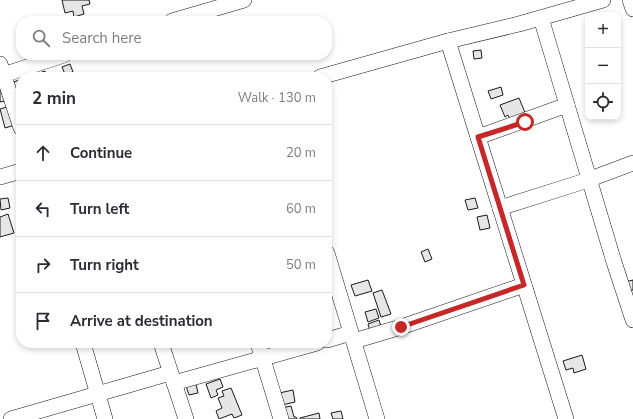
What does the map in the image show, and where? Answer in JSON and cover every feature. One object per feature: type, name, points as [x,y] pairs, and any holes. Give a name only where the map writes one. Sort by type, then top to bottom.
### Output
[{"type":"street","points":[[189,16],[244,0]]},
{"type":"street","points":[[332,74],[603,0]]},
{"type":"street","points":[[630,0],[633,9]]},
{"type":"street","points":[[541,18],[589,180],[633,320]]},
{"type":"street","points":[[448,41],[566,419]]},
{"type":"street","points":[[16,114],[1,71],[44,60]]},
{"type":"street","points":[[478,137],[567,105]]},
{"type":"street","points":[[500,208],[589,180],[633,163]]},
{"type":"street","points":[[0,177],[16,172]]},
{"type":"street","points":[[332,271],[377,419]]},
{"type":"street","points":[[332,339],[353,337],[401,327],[524,285]]},
{"type":"street","points":[[84,348],[97,394],[106,419]]},
{"type":"street","points":[[162,348],[186,419]]},
{"type":"street","points":[[259,348],[281,419]]},
{"type":"street","points":[[11,419],[97,394],[263,360],[302,348]]},
{"type":"building","points":[[62,0],[89,0],[90,4],[82,6],[84,14],[74,16],[73,11],[65,13]]},
{"type":"building","points":[[481,50],[482,58],[474,59],[473,51]]},
{"type":"building","points":[[70,64],[73,72],[64,72],[62,67]]},
{"type":"building","points":[[16,81],[16,100],[15,100],[9,84]]},
{"type":"building","points":[[0,85],[5,101],[0,102]]},
{"type":"building","points":[[501,87],[503,95],[491,99],[488,91]]},
{"type":"building","points":[[519,98],[526,115],[511,121],[508,115],[505,117],[500,105]]},
{"type":"building","points":[[10,106],[15,125],[5,128],[0,109]]},
{"type":"building","points":[[8,198],[10,208],[1,210],[0,199]]},
{"type":"building","points":[[475,198],[478,208],[468,210],[465,200]]},
{"type":"building","points":[[8,214],[14,233],[0,237],[0,217]]},
{"type":"building","points":[[487,215],[490,228],[480,230],[477,217]]},
{"type":"building","points":[[428,249],[432,259],[425,262],[421,252]]},
{"type":"building","points":[[368,280],[372,291],[355,296],[351,285]]},
{"type":"building","points":[[633,280],[633,290],[628,291],[625,282]]},
{"type":"building","points":[[382,290],[391,314],[381,317],[373,293]]},
{"type":"building","points":[[376,309],[379,318],[368,322],[365,312]]},
{"type":"building","points":[[379,320],[381,327],[370,331],[368,324]]},
{"type":"building","points":[[582,355],[586,369],[574,373],[573,368],[566,370],[563,361]]},
{"type":"building","points":[[220,379],[223,387],[216,390],[218,395],[211,398],[206,384]]},
{"type":"building","points":[[196,384],[198,393],[189,395],[186,386]]},
{"type":"building","points":[[231,388],[242,415],[234,418],[232,414],[219,419],[216,411],[222,408],[218,398],[224,396],[222,391]]},
{"type":"building","points":[[293,390],[295,402],[282,405],[279,393]]},
{"type":"building","points":[[291,406],[294,417],[297,419],[285,419],[282,408]]},
{"type":"building","points":[[341,411],[343,419],[333,419],[331,413]]},
{"type":"building","points":[[319,413],[320,419],[300,419],[300,418]]},
{"type":"route","points":[[401,327],[524,285],[478,137],[525,122]]}]
